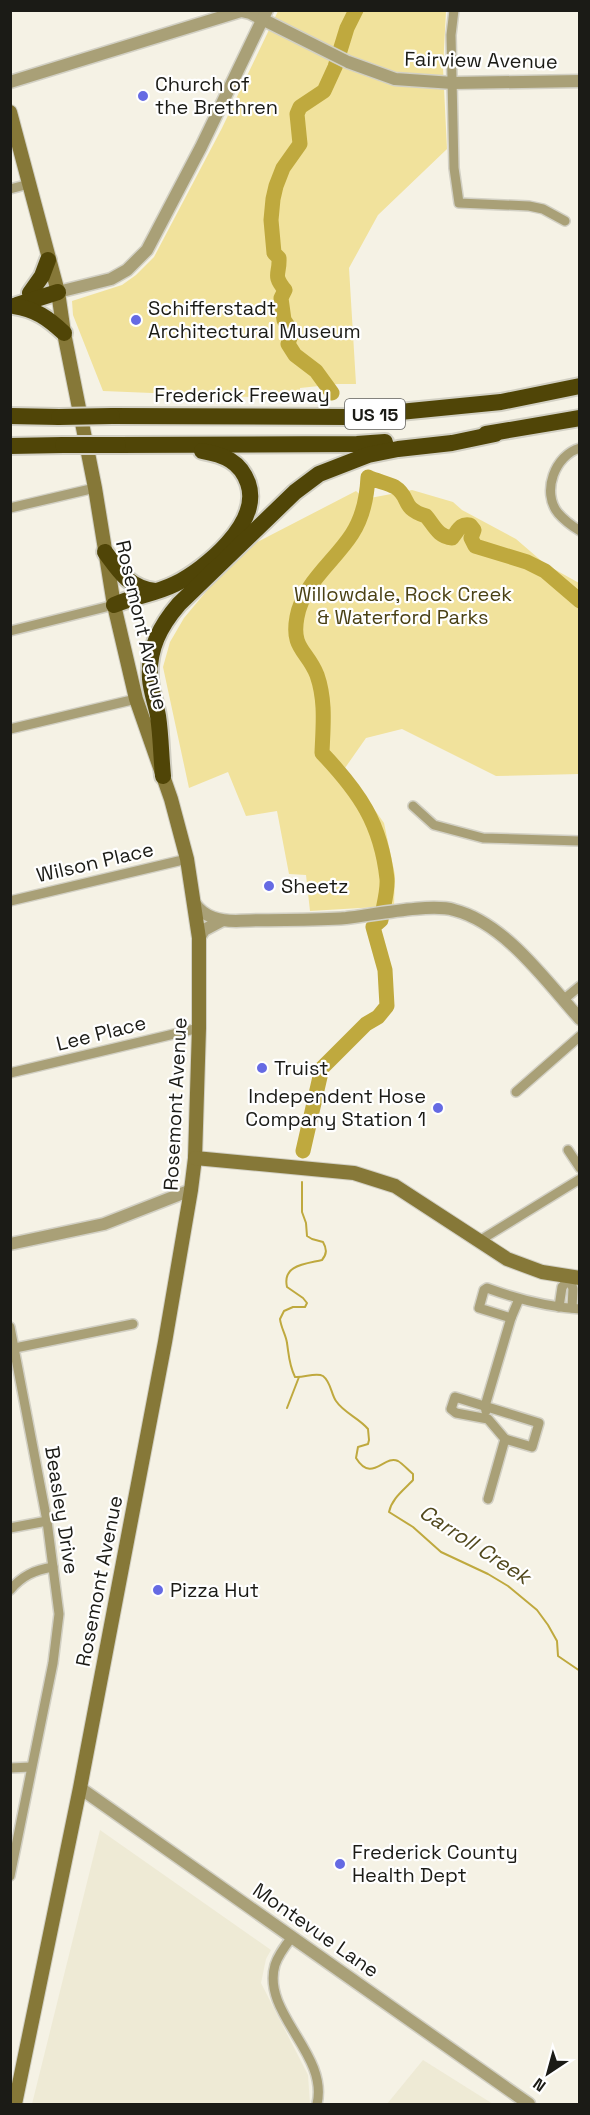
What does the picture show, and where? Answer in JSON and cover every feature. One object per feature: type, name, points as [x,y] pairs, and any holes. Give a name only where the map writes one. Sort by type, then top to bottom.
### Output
[{"type":"highway","points":[[30,293],[42,276],[48,260]]},
{"type":"highway","points":[[12,303],[30,293],[58,292]]},
{"type":"highway","points":[[12,303],[58,292]]},
{"type":"highway","points":[[12,303],[44,315],[64,333]]},
{"type":"highway","name":"Frederick Freeway","points":[[10,416],[349,417],[501,402],[579,386]]},
{"type":"highway","name":"US 15","points":[[10,446],[357,444],[495,434],[579,418]]},
{"type":"highway","points":[[163,776],[158,716],[150,680],[152,650],[165,620],[208,575],[295,492],[332,468],[368,455],[398,448],[495,434]]},
{"type":"highway","points":[[114,605],[129,598],[158,591],[209,563],[228,543],[241,525],[249,508],[249,485],[243,473],[234,462],[221,454],[142,445]]},
{"type":"highway","points":[[105,552],[129,582],[145,590],[158,591]]},
{"type":"highway","points":[[114,605],[150,603],[169,597],[208,575]]},
{"type":"main road","name":"Rosemont Avenue","points":[[10,112],[58,292],[114,605],[136,699],[163,776],[187,859],[199,938],[199,1028],[192,1190],[80,1788],[15,2104]]},
{"type":"main road","points":[[195,1158],[354,1173],[395,1186],[482,1238],[507,1259],[542,1272],[575,1278]]},
{"type":"street","points":[[454,10],[451,35],[454,168],[459,203],[529,206],[543,209],[565,221]]},
{"type":"street","name":"Fairview Avenue","points":[[10,82],[207,15],[240,11],[264,15],[348,62],[395,79],[453,83],[579,81]]},
{"type":"street","points":[[58,292],[111,279],[127,270],[147,250],[201,147],[264,15]]},
{"type":"street","points":[[10,189],[28,184]]},
{"type":"street","points":[[579,448],[564,456],[556,467],[551,500],[557,512],[579,531]]},
{"type":"street","points":[[10,508],[94,488]]},
{"type":"street","points":[[10,632],[114,605]]},
{"type":"street","points":[[10,729],[136,699]]},
{"type":"street","points":[[413,806],[434,825],[483,838],[579,841]]},
{"type":"street","name":"Wilson Place","points":[[10,901],[187,859]]},
{"type":"street","points":[[195,904],[204,914],[221,921],[345,918],[439,908],[454,909],[506,939],[522,953],[579,1019]]},
{"type":"street","points":[[199,938],[204,930],[221,921]]},
{"type":"street","points":[[563,1000],[579,986]]},
{"type":"street","name":"Lee Place","points":[[10,1073],[199,1028]]},
{"type":"street","points":[[516,1092],[579,1036]]},
{"type":"street","points":[[568,1150],[579,1168]]},
{"type":"street","points":[[482,1238],[579,1179]]},
{"type":"street","points":[[10,1244],[104,1224],[192,1190]]},
{"type":"street","points":[[559,1307],[562,1287],[575,1278]]},
{"type":"street","points":[[511,1318],[479,1308],[484,1290],[487,1288],[519,1299],[576,1308],[573,1289],[575,1278]]},
{"type":"street","points":[[488,1419],[456,1413],[451,1409],[455,1397],[485,1406],[539,1423],[532,1447],[505,1439],[488,1419],[485,1406],[511,1318],[519,1299]]},
{"type":"street","points":[[13,1348],[133,1324]]},
{"type":"street","name":"Beasley Drive","points":[[10,1327],[47,1521],[59,1614],[57,1642],[10,1876]]},
{"type":"street","points":[[488,1499],[505,1439]]},
{"type":"street","points":[[10,1528],[47,1521]]},
{"type":"street","points":[[10,1590],[25,1575],[38,1569],[53,1567]]},
{"type":"street","points":[[10,1768],[31,1767]]},
{"type":"street","name":"Montevue Lane","points":[[80,1788],[529,2104]]},
{"type":"street","points":[[292,1938],[279,1954],[274,1966],[272,1985],[278,2002],[313,2065],[319,2096],[317,2104]]},
{"type":"shaded area","points":[[100,1830],[271,1950],[266,1959],[261,1983],[308,2075],[310,2104],[32,2104]]},
{"type":"shaded area","points":[[423,2060],[493,2104],[387,2104]]},
{"type":"green space","points":[[278,11],[446,11],[443,68],[447,149],[378,215],[349,268],[356,384],[300,388],[300,399],[103,391],[73,315],[72,301],[122,285],[154,257],[222,128]]},
{"type":"green space","name":"Willowdale, Rock Creek & Waterford Parks","points":[[412,490],[453,502],[462,510],[516,539],[545,564],[579,583],[579,774],[496,776],[402,729],[366,738],[345,768],[384,823],[395,875],[394,906],[310,911],[306,875],[289,874],[277,811],[246,816],[228,772],[189,788],[163,667],[170,642],[184,618],[240,551],[356,491],[365,499]]},
{"type":"waterway","name":"Carroll Creek","points":[[332,393],[316,371],[295,355],[288,344],[292,332],[284,320],[281,298],[285,290],[278,277],[279,258],[274,253],[271,220],[276,186],[283,168],[300,144],[297,114],[300,107],[324,91],[356,10]]},
{"type":"waterway","name":"Carroll Creek","points":[[303,1151],[322,1068],[387,1006],[385,970],[373,927],[381,920],[387,879],[380,841],[374,825],[347,781],[322,753],[322,694],[317,675],[296,636],[300,605],[312,583],[345,544],[356,527],[364,507],[368,477],[395,487],[409,506],[426,516],[443,535],[452,538],[461,526],[470,525],[474,530],[471,538],[475,546],[527,562],[545,571],[580,601]]},
{"type":"waterway","name":"Carroll Creek","points":[[302,1182],[302,1212],[307,1236],[323,1242],[326,1251],[322,1260],[302,1264],[291,1270],[286,1280],[287,1287],[307,1303],[305,1307],[293,1307],[284,1311],[280,1319],[295,1377],[323,1376],[328,1381],[339,1405],[368,1429],[368,1444],[358,1447],[356,1458],[362,1465],[373,1469],[393,1460],[400,1462],[413,1474],[413,1480],[396,1498],[389,1512],[413,1527],[441,1552],[508,1586],[537,1610],[557,1641],[558,1656],[580,1671]]},
{"type":"waterway","points":[[287,1408],[299,1377]]},
{"type":"place","name":"Church of the Brethren","points":[[143,96]]},
{"type":"place","name":"Schifferstadt Architectural Museum","points":[[136,320]]},
{"type":"place","name":"Sheetz","points":[[269,886]]},
{"type":"place","name":"Truist","points":[[262,1068]]},
{"type":"place","name":"Independent Hose Company Station 1","points":[[438,1108]]},
{"type":"place","name":"Pizza Hut","points":[[158,1590]]},
{"type":"place","name":"Frederick County Health Dept","points":[[340,1864]]}]
